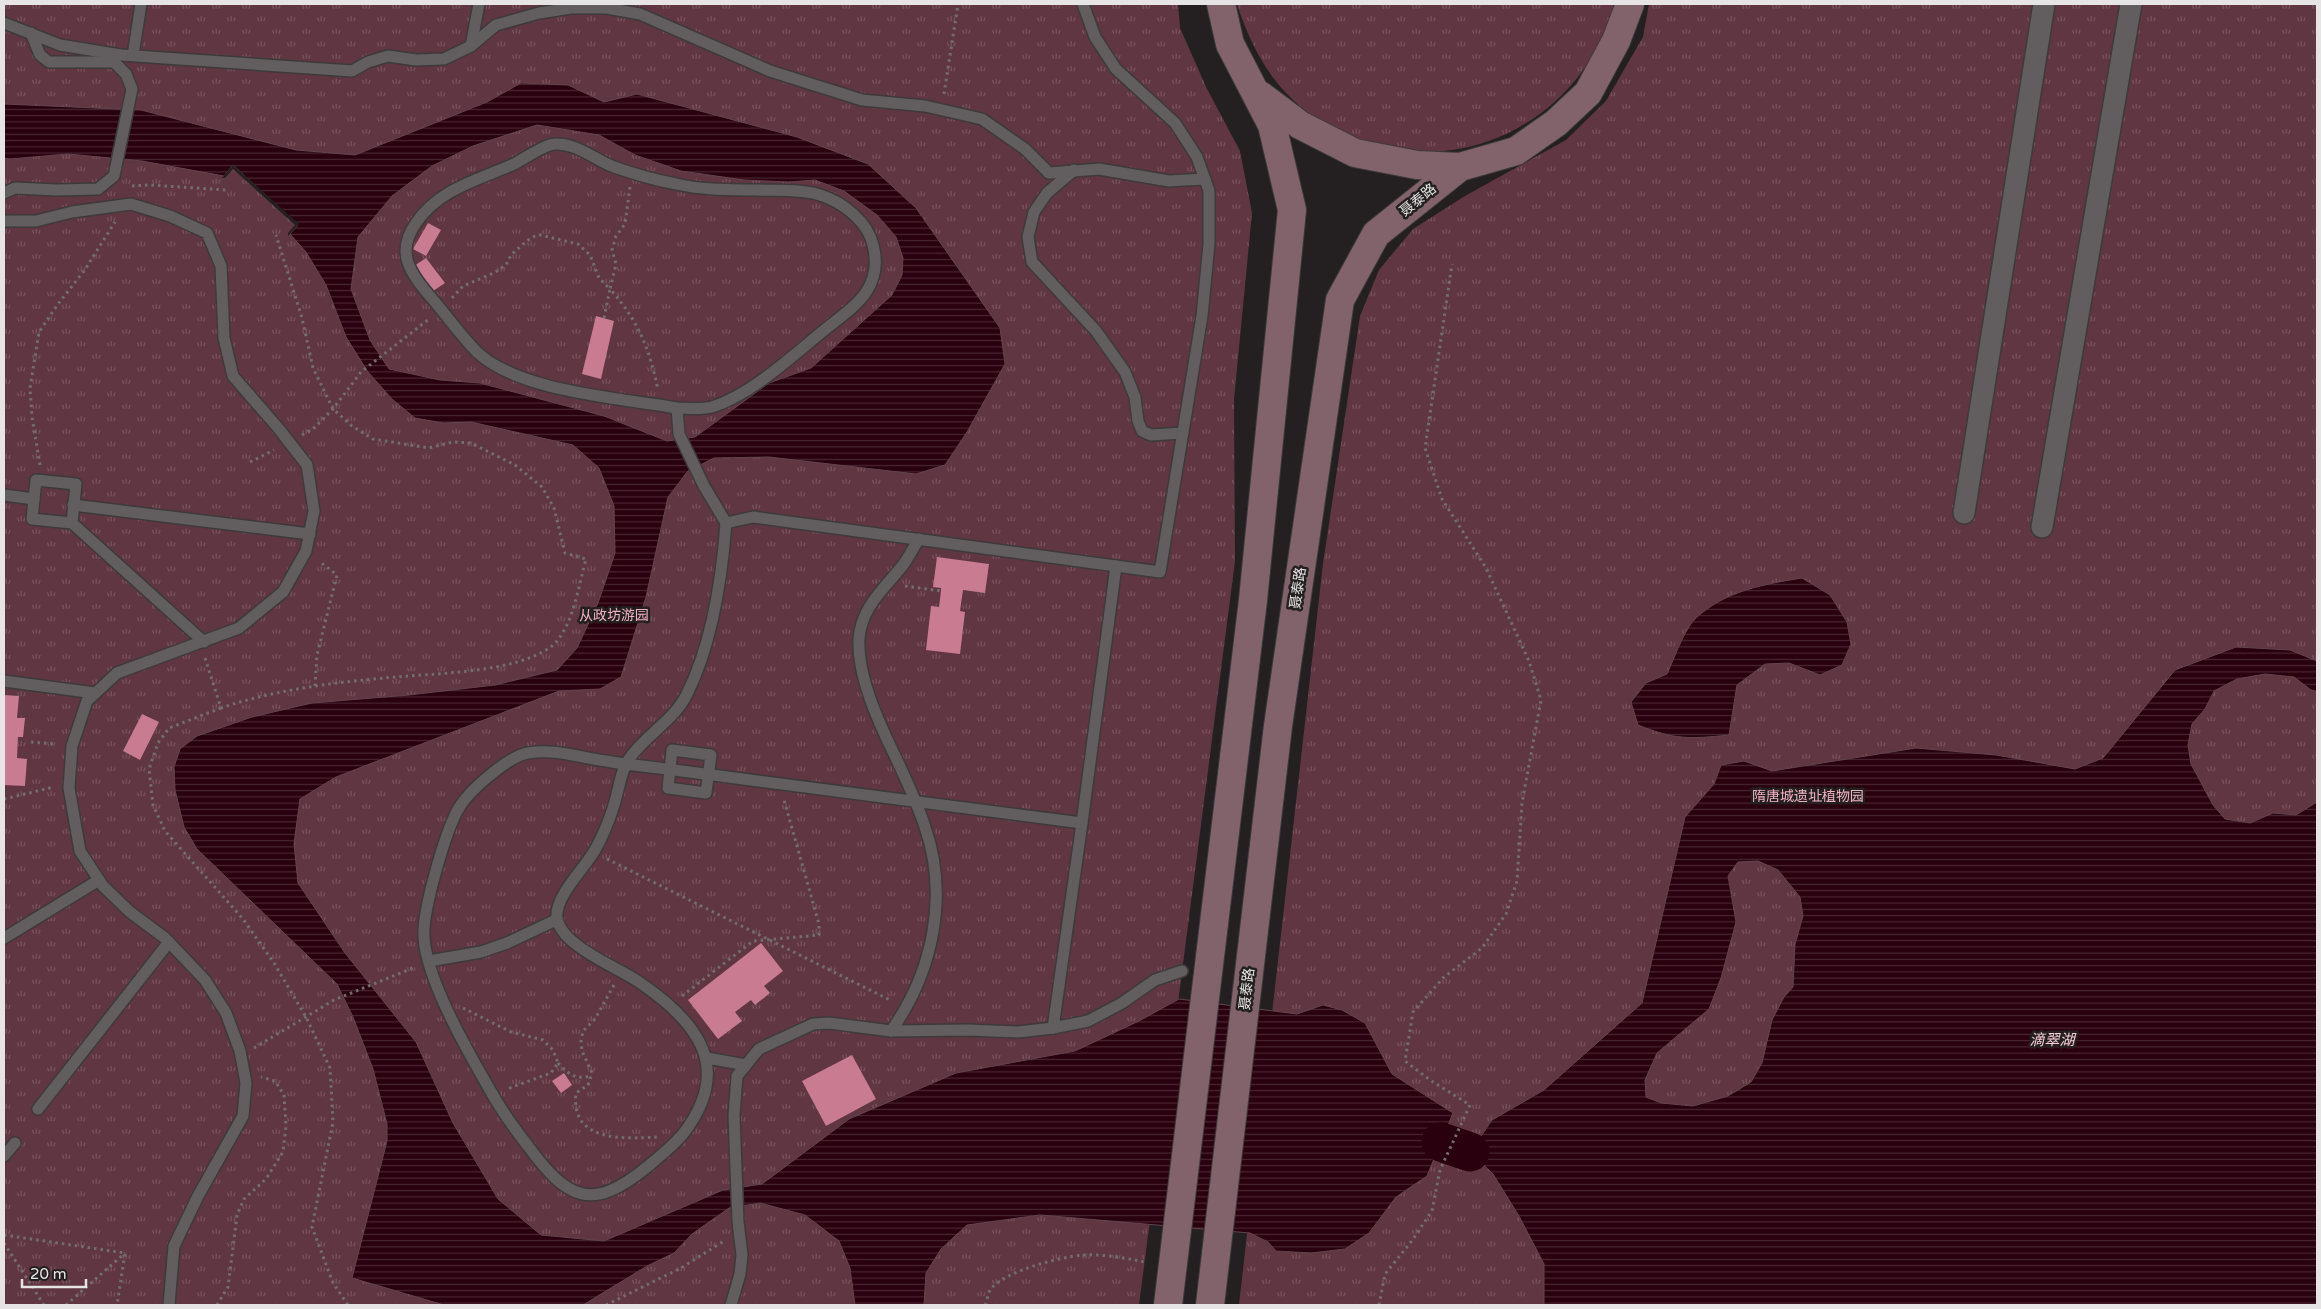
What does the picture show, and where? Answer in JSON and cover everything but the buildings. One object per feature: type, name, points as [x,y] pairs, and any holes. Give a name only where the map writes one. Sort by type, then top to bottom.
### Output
[{"type":"main road","points":[[1168,1305],[1250,629],[1292,210],[1272,125],[1230,44],[1221,4]]},
{"type":"main road","name":"聂泰路","points":[[1210,1305],[1276,746],[1340,300],[1376,234],[1460,166],[1516,151],[1556,123],[1588,93],[1616,41],[1630,4]]},
{"type":"main road","points":[[1254,92],[1300,125],[1354,153],[1417,165],[1460,166]]},
{"type":"street","points":[[1964,514],[2044,7]]},
{"type":"street","points":[[2042,527],[2129,14]]},
{"type":"lane","points":[[132,55],[140,4]]},
{"type":"lane","points":[[471,46],[479,4]]},
{"type":"lane","points":[[726,522],[753,517],[1160,572],[1202,316],[1209,244],[1209,191],[1196,157],[1174,123],[1116,69],[1096,37],[1083,4]]},
{"type":"lane","points":[[4,23],[60,45],[132,55],[352,71],[368,62],[388,56],[416,60],[444,59],[471,46],[496,25],[531,16],[571,8],[607,8],[640,14],[770,72],[862,100],[925,106],[982,119],[1025,149],[1049,173],[1099,169],[1169,181],[1205,179]]},
{"type":"lane","points":[[4,193],[15,188],[57,190],[98,188],[114,176],[132,89],[126,74],[114,62],[49,62],[40,55],[31,33]]},
{"type":"lane","points":[[551,144],[560,144],[584,151],[611,166],[679,185],[709,189],[791,191],[819,195],[840,204],[859,220],[871,236],[876,256],[874,282],[860,300],[784,363],[742,392],[710,408],[677,408],[559,388],[512,374],[478,354],[442,310],[419,283],[406,260],[406,244],[414,224],[433,203],[466,183],[513,164],[551,144]]},
{"type":"lane","points":[[1074,170],[1046,193],[1034,212],[1028,238],[1032,262],[1096,331],[1125,372],[1136,396],[1138,421],[1142,431],[1151,435],[1183,433]]},
{"type":"lane","points":[[4,221],[36,221],[72,212],[131,204],[170,216],[207,233],[221,266],[224,338],[233,376],[290,442],[307,465],[314,511],[310,534],[306,551],[283,592],[239,628],[117,673],[87,701],[72,746],[70,783],[80,851],[99,880],[130,912],[169,942],[205,980],[226,1013],[241,1056],[246,1084],[243,1116],[198,1196],[174,1246],[169,1305]]},
{"type":"lane","points":[[677,408],[679,434],[704,486],[726,522],[722,570],[697,671],[685,699],[662,726],[637,748],[625,764],[614,806],[594,852],[558,902],[556,920],[564,935],[639,982],[669,1005],[694,1031],[707,1058],[709,1076],[701,1102],[683,1134],[631,1180],[609,1191],[591,1195],[573,1193],[558,1183],[503,1114],[470,1054],[446,1004],[429,961],[423,935],[430,895],[444,842],[460,806],[485,779],[522,753],[550,752],[625,764],[1082,823]]},
{"type":"lane","points":[[72,523],[76,484],[36,480],[32,519],[72,523],[202,642]]},
{"type":"lane","points":[[4,495],[34,499]]},
{"type":"lane","points":[[73,505],[310,534]]},
{"type":"lane","points":[[891,1031],[906,1008],[925,970],[935,927],[937,880],[926,828],[883,731],[871,699],[861,662],[859,638],[864,615],[904,565],[918,540]]},
{"type":"lane","points":[[1053,1028],[1116,566]]},
{"type":"lane","points":[[4,681],[95,693]]},
{"type":"lane","points":[[672,750],[711,755],[709,774],[706,793],[668,788],[672,750]]},
{"type":"lane","points":[[4,938],[99,880]]},
{"type":"lane","points":[[429,961],[481,952],[507,943],[556,920]]},
{"type":"lane","points":[[38,1109],[169,942]]},
{"type":"lane","points":[[732,1305],[740,1274],[742,1255],[738,1227],[736,1178],[734,1115],[736,1086],[738,1076],[759,1049],[813,1024],[829,1023],[891,1031],[967,1030],[1018,1032],[1053,1028],[1088,1021],[1122,1003],[1154,980],[1182,971]]},
{"type":"lane","points":[[707,1058],[746,1065]]},
{"type":"lane","points":[[4,1156],[15,1143]]},
{"type":"path","points":[[942,110],[958,4]]},
{"type":"path","points":[[604,318],[616,264],[612,250],[616,236],[625,224],[630,190],[630,172]]},
{"type":"path","points":[[98,188],[149,185],[226,190]]},
{"type":"path","points":[[43,481],[32,417],[30,388],[39,332],[84,271],[125,205]]},
{"type":"path","points":[[276,235],[302,318],[313,368],[333,409],[352,426],[373,439],[429,448],[453,442],[471,443],[515,464],[542,487],[554,508],[561,529],[565,553],[586,558],[570,621],[552,645],[525,660],[470,671],[315,686],[243,700],[169,728],[158,743],[149,769],[153,805],[165,831],[248,926],[274,963],[306,1017],[330,1068],[334,1122],[312,1227],[333,1283],[348,1305]]},
{"type":"path","points":[[250,462],[313,430],[333,409],[361,372],[442,310],[463,286],[494,273],[506,265],[511,255],[532,237],[540,235],[578,244],[590,255],[599,278],[625,306],[645,340],[662,405]]},
{"type":"path","points":[[1379,1305],[1385,1274],[1411,1242],[1432,1211],[1440,1170],[1470,1105],[1430,1080],[1405,1061],[1413,1012],[1444,977],[1482,948],[1506,914],[1517,881],[1522,803],[1541,700],[1529,661],[1486,568],[1442,499],[1425,448],[1452,264]]},
{"type":"path","points":[[306,551],[338,575],[317,655],[315,686]]},
{"type":"path","points":[[887,584],[940,591]]},
{"type":"path","points":[[202,642],[221,708]]},
{"type":"path","points":[[31,742],[72,746]]},
{"type":"path","points":[[4,799],[70,783]]},
{"type":"path","points":[[669,1005],[753,941],[819,935],[819,924],[779,784]]},
{"type":"path","points":[[594,852],[906,1008]]},
{"type":"path","points":[[241,1056],[334,1000],[429,961]]},
{"type":"path","points":[[622,972],[595,1019],[584,1031],[581,1041],[582,1050],[590,1064],[591,1076],[588,1084],[576,1093],[574,1105],[579,1120],[590,1131],[621,1138],[683,1134]]},
{"type":"path","points":[[446,1004],[470,1010],[512,1032],[543,1040],[553,1050],[558,1064],[573,1076],[582,1078],[591,1076]]},
{"type":"path","points":[[493,1095],[550,1073],[558,1064]]},
{"type":"path","points":[[217,1305],[228,1287],[237,1216],[244,1199],[266,1179],[283,1152],[286,1126],[284,1094],[275,1081],[243,1072]]},
{"type":"path","points":[[606,1305],[682,1268],[738,1227]]},
{"type":"path","points":[[4,1235],[125,1253]]},
{"type":"path","points":[[4,1243],[44,1305]]},
{"type":"path","points":[[66,1305],[125,1253]]},
{"type":"path","points":[[117,1305],[125,1253]]},
{"type":"path","points":[[986,1305],[990,1290],[1011,1275],[1044,1262],[1084,1255],[1120,1257],[1145,1262]]},
{"type":"green space","name":"从政坊游园","points":[[4,4],[1178,4],[1180,28],[1207,89],[1240,151],[1252,213],[1234,399],[1235,561],[1139,1305],[4,1305]]},
{"type":"green space","points":[[1237,4],[1614,4],[1602,37],[1585,68],[1563,94],[1537,116],[1507,133],[1475,145],[1441,151],[1401,151],[1340,132],[1297,104],[1279,85],[1264,64],[1251,41]]},
{"type":"green space","name":"隋唐城遗址植物园","points":[[1649,4],[2317,4],[2317,1305],[1239,1305],[1323,564],[1360,316],[1379,270],[1413,229],[1465,196],[1566,140],[1606,101],[1643,37]]},
{"type":"water","points":[[521,83],[568,85],[604,102],[637,94],[797,137],[868,164],[916,208],[1000,328],[1005,364],[967,432],[945,465],[916,474],[769,457],[714,458],[688,471],[668,497],[646,597],[621,677],[600,689],[559,691],[336,777],[300,799],[294,844],[298,883],[345,953],[416,1042],[453,1123],[498,1199],[541,1235],[604,1241],[723,1190],[762,1184],[849,1119],[956,1073],[1075,1051],[1139,1021],[1179,999],[1297,1014],[1323,1005],[1342,1010],[1365,1023],[1392,1074],[1453,1113],[1427,1176],[1396,1197],[1369,1233],[1345,1249],[1311,1253],[1276,1251],[1268,1242],[1250,1233],[1040,1215],[967,1225],[941,1249],[926,1273],[924,1305],[855,1305],[850,1268],[839,1241],[805,1215],[760,1203],[729,1208],[692,1234],[674,1253],[647,1266],[583,1305],[444,1305],[352,1278],[387,1141],[387,1124],[373,1069],[353,1017],[337,984],[197,849],[184,827],[175,790],[174,767],[180,749],[197,736],[252,717],[312,703],[409,695],[495,685],[557,670],[577,648],[598,603],[615,553],[614,506],[599,468],[573,445],[471,422],[443,423],[415,418],[392,399],[368,372],[346,337],[326,285],[306,252],[290,234],[298,225],[233,165],[224,176],[142,161],[68,154],[4,158],[4,104],[141,110],[296,150],[355,155],[487,102]],"holes":[[[537,125],[599,135],[635,155],[681,171],[744,180],[789,182],[815,180],[844,191],[877,215],[896,237],[903,258],[902,275],[892,295],[811,368],[769,383],[695,437],[667,441],[604,416],[480,383],[440,380],[389,369],[370,340],[351,289],[358,237],[392,196],[432,166],[473,146]]]},
{"type":"water","points":[[1802,578],[1830,595],[1847,622],[1851,644],[1842,665],[1820,675],[1789,663],[1765,664],[1737,685],[1729,735],[1704,737],[1673,736],[1638,725],[1631,702],[1646,683],[1667,674],[1683,637],[1695,619],[1706,609],[1746,590]]},
{"type":"water","name":"滴翠湖","points":[[2236,647],[2290,650],[2317,661],[2317,692],[2311,690],[2294,677],[2265,674],[2237,679],[2214,691],[2205,709],[2192,724],[2188,745],[2191,764],[2213,805],[2225,819],[2250,823],[2273,813],[2296,815],[2317,802],[2317,1305],[1544,1305],[1544,1264],[1519,1216],[1493,1174],[1470,1152],[1492,1120],[1544,1090],[1642,1003],[1685,817],[1714,784],[1721,765],[1744,761],[1772,771],[1916,748],[1996,755],[2075,769],[2103,758],[2175,670]],"holes":[[[1758,861],[1778,870],[1800,897],[1803,916],[1795,944],[1793,987],[1784,997],[1772,1020],[1762,1063],[1751,1082],[1728,1096],[1693,1106],[1661,1103],[1646,1097],[1645,1080],[1657,1053],[1709,1009],[1721,978],[1736,922],[1728,876],[1738,862]]]},
{"type":"pier","points":[[233,165],[299,224],[288,236],[288,233],[295,225],[233,169],[225,178],[222,178]]},
{"type":"waterway","points":[[1441,1142],[1470,1152]]}]
